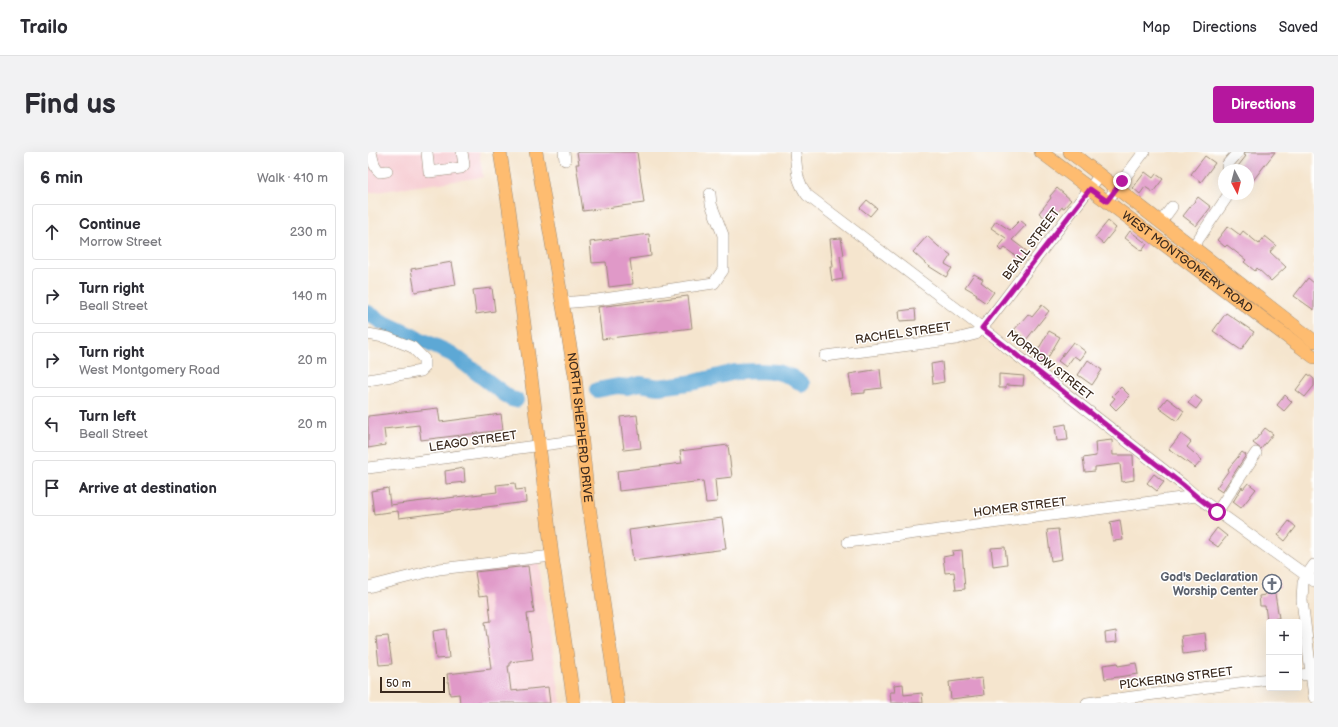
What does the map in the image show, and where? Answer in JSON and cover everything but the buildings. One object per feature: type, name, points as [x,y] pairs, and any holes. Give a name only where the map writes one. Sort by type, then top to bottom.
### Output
[{"type":"main road","points":[[500,152],[509,209],[540,445],[552,556],[574,703]]},
{"type":"main road","name":"NORTH SHEPHERD DRIVE","points":[[536,152],[574,375],[588,499],[618,703]]},
{"type":"main road","name":"WEST MONTGOMERY ROAD","points":[[1041,152],[1210,280],[1313,355]]},
{"type":"main road","name":"WEST MONTGOMERY ROAD","points":[[1070,152],[1314,341]]},
{"type":"main road","points":[[1210,280],[1219,268]]},
{"type":"street","points":[[371,152],[373,165],[376,169],[380,172],[387,171]]},
{"type":"street","points":[[427,152],[429,172],[461,168],[464,165],[462,152]]},
{"type":"street","name":"MORROW STREET","points":[[795,152],[797,175],[800,185],[807,195],[982,328],[1217,512],[1310,578]]},
{"type":"street","points":[[1107,201],[1144,152]]},
{"type":"street","points":[[1228,164],[1238,152]]},
{"type":"street","name":"BEALL STREET","points":[[982,328],[1100,175]]},
{"type":"street","points":[[562,303],[597,300],[714,284],[723,270],[723,235],[711,204],[710,194]]},
{"type":"street","points":[[1193,247],[1226,200]]},
{"type":"street","points":[[1161,222],[1172,207]]},
{"type":"street","name":"RACHEL STREET","points":[[825,356],[956,339],[976,334],[982,328]]},
{"type":"street","points":[[368,334],[389,338],[412,347],[424,358],[424,368],[421,371],[368,380]]},
{"type":"street","name":"LEAGO STREET","points":[[368,468],[581,440]]},
{"type":"street","points":[[1217,512],[1256,453]]},
{"type":"street","name":"HOMER STREET","points":[[848,542],[1196,496]]},
{"type":"street","points":[[368,587],[439,569],[552,556]]},
{"type":"street","points":[[1314,565],[1310,578],[1303,583],[1302,600],[1314,697]]},
{"type":"street","points":[[1302,675],[1311,674]]},
{"type":"street","name":"PICKERING STREET","points":[[1087,703],[1266,679]]},
{"type":"shaded area","points":[[368,152],[479,152],[483,177],[368,193]]},
{"type":"shaded area","points":[[538,559],[561,703],[493,703],[472,567]]},
{"type":"waterway","points":[[368,313],[382,322],[452,354],[511,399],[516,400]]},
{"type":"waterway","points":[[597,390],[640,384],[659,387],[695,382],[735,372],[758,371],[777,372],[792,377],[802,384]]},
{"type":"place","name":"God's Declaration Worship Center","points":[[1272,584]]},
{"type":"route","points":[[1122,181],[1107,201],[1090,189],[982,328],[1217,512]]}]
